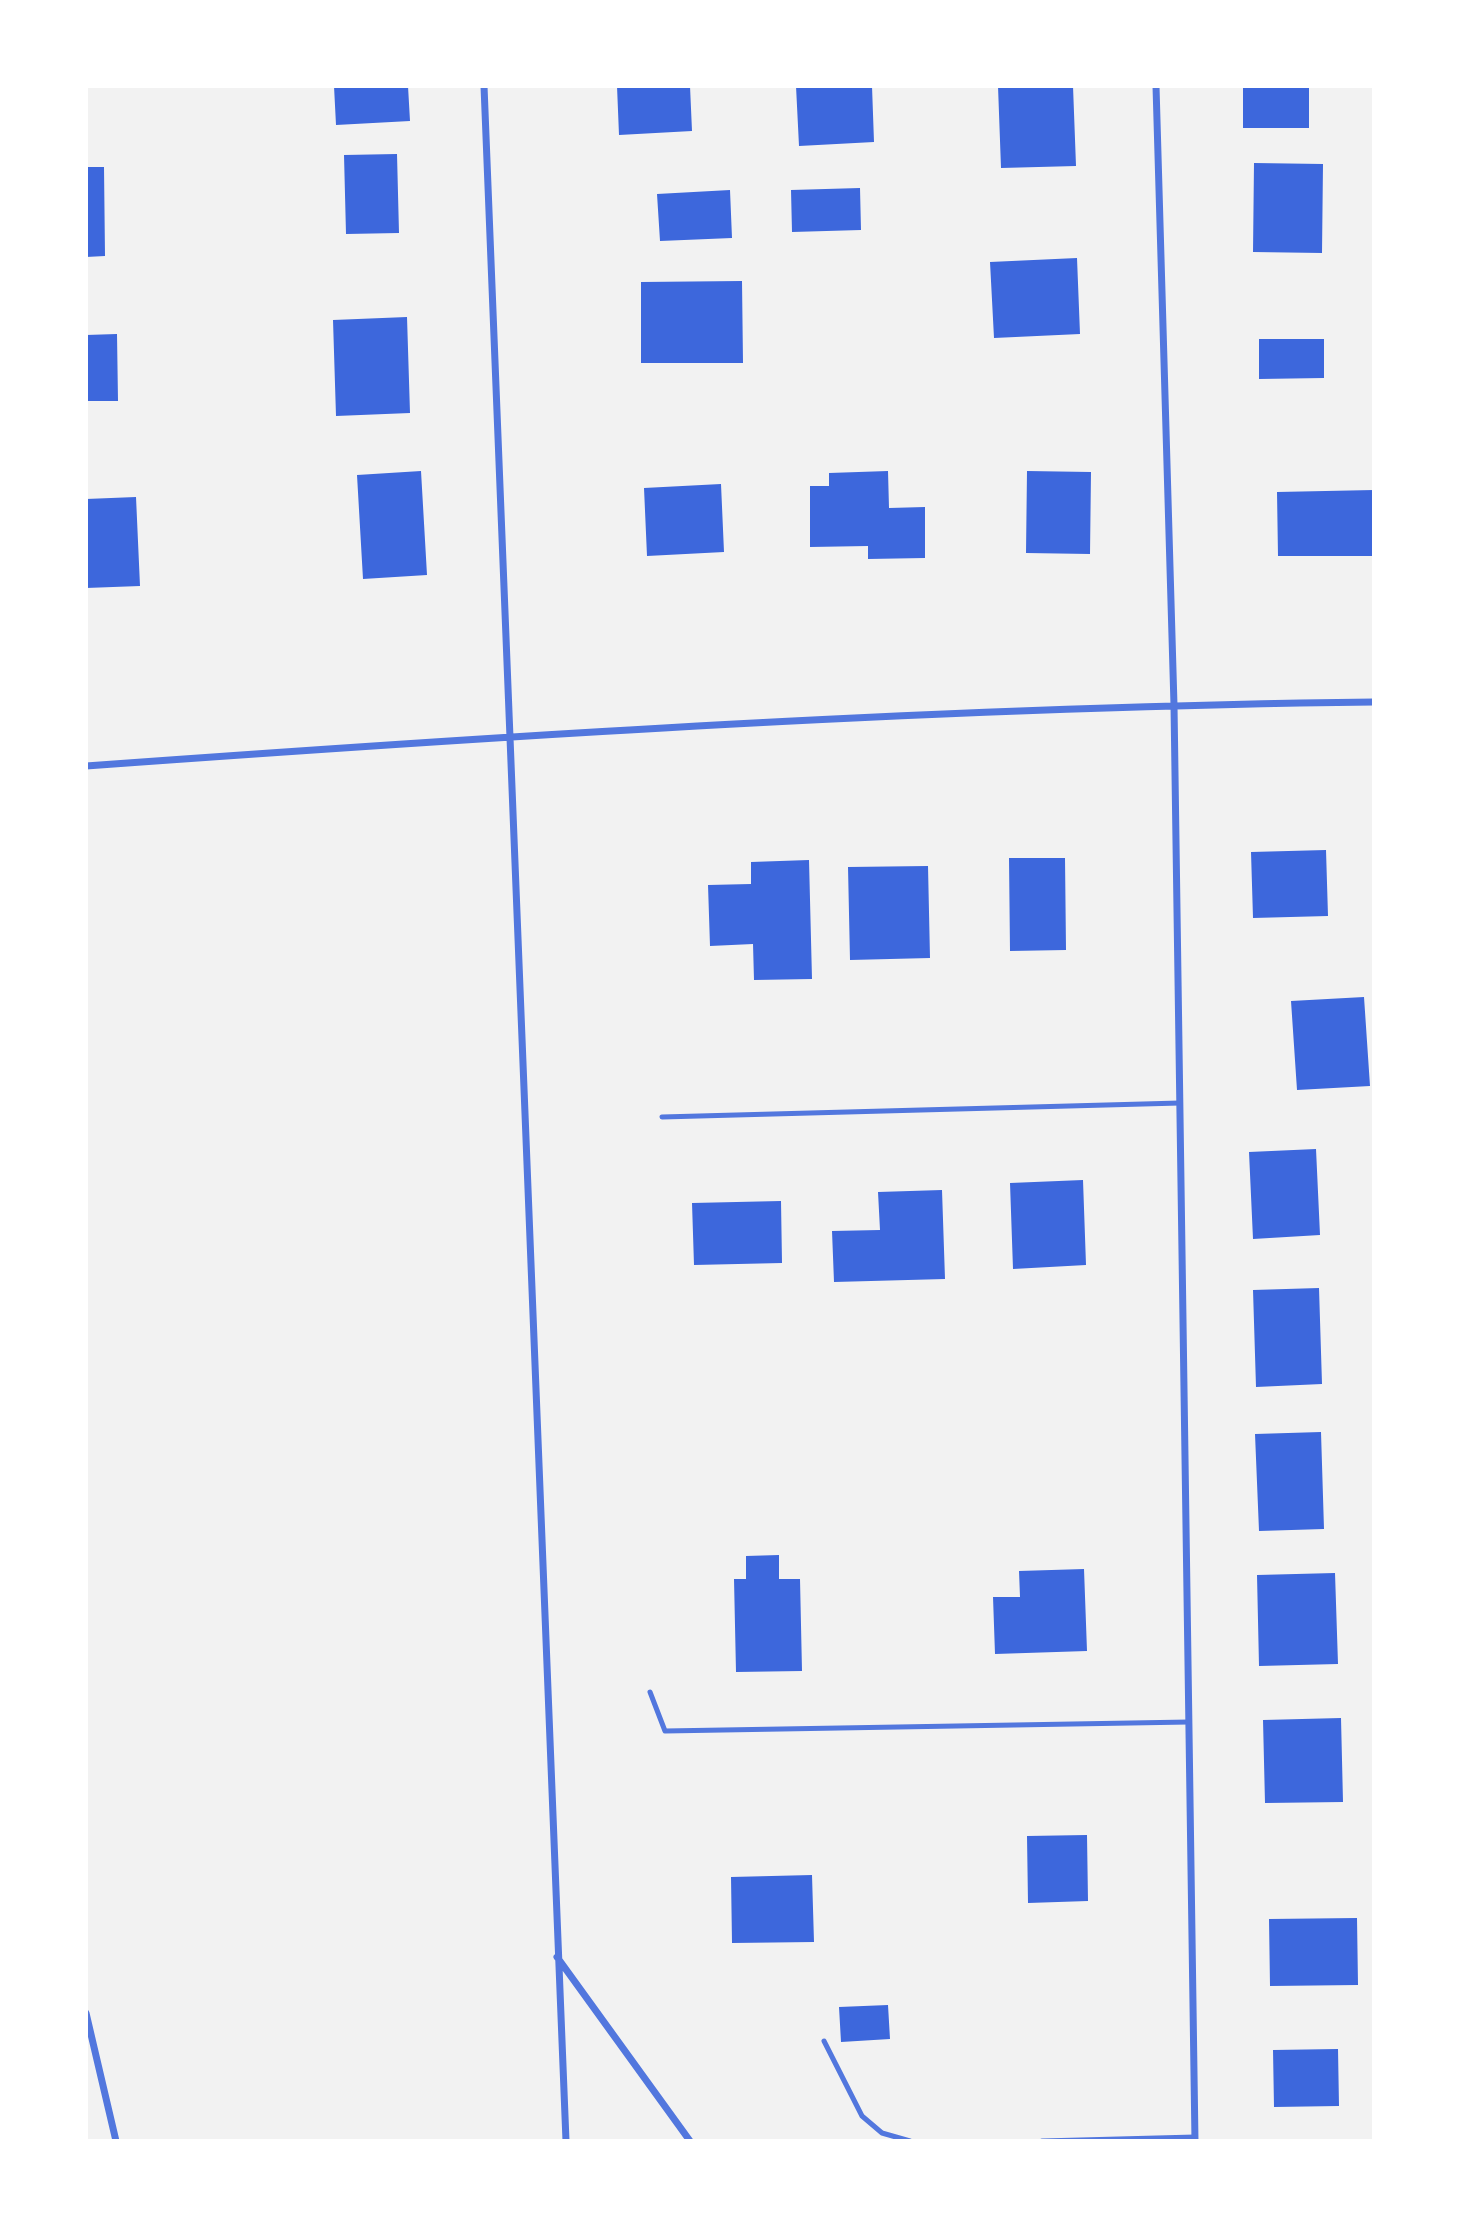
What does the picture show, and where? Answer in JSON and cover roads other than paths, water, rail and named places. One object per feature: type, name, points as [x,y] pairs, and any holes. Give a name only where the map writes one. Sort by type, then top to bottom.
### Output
[{"type":"street","points":[[484,86],[512,735],[566,2141]]},
{"type":"street","points":[[1156,86],[1174,705],[1195,2139]]},
{"type":"street","points":[[86,765],[512,735],[1174,705],[1374,702]]},
{"type":"street","points":[[557,1956],[690,2141]]},
{"type":"street","points":[[86,2013],[116,2141]]},
{"type":"lane","points":[[662,1117],[1180,1103]]},
{"type":"lane","points":[[650,1692],[665,1731],[1189,1722]]},
{"type":"lane","points":[[824,2041],[862,2116],[882,2133],[910,2141]]},
{"type":"lane","points":[[1042,2141],[1195,2139]]}]
